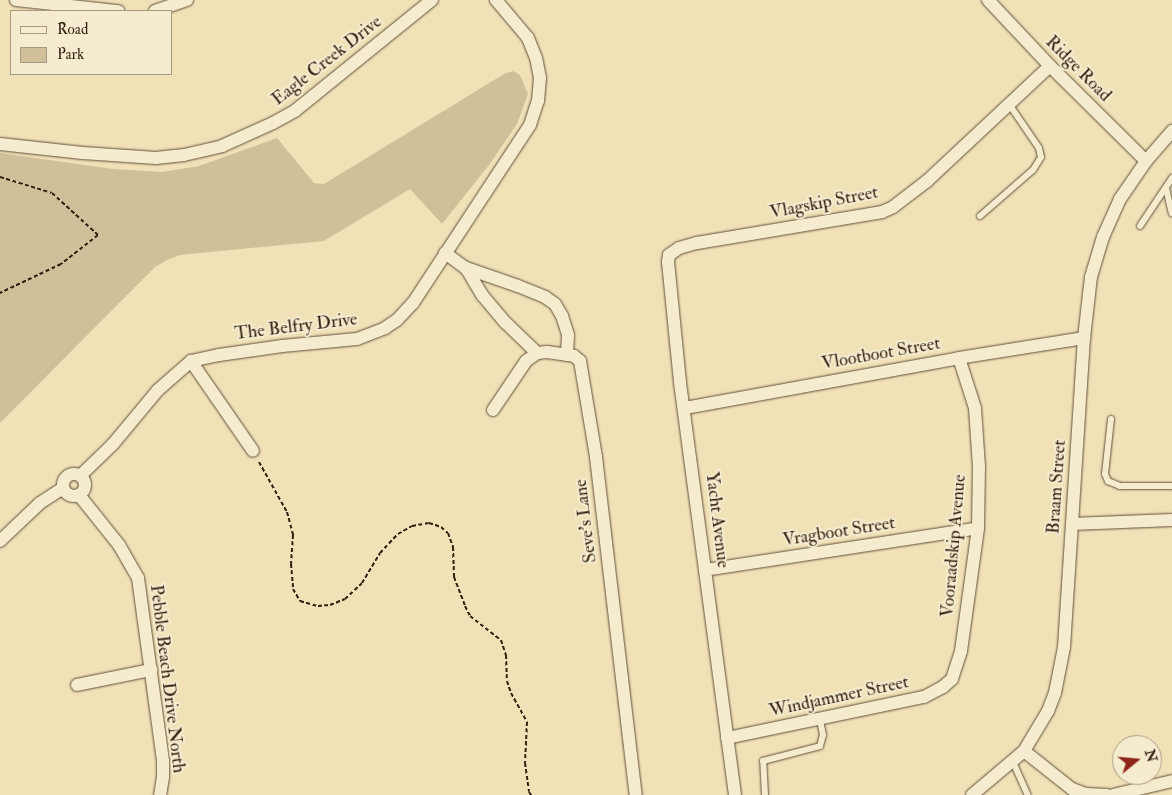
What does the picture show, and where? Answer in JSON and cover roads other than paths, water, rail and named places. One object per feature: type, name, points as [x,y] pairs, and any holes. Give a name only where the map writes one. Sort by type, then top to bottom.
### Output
[{"type":"street","points":[[16,0],[109,10]]},
{"type":"street","points":[[159,10],[187,0]]},
{"type":"street","name":"Eagle Creek Drive","points":[[0,144],[83,153],[156,158],[184,155],[222,146],[273,123],[296,110],[432,0]]},
{"type":"street","name":"The Belfry Drive","points":[[81,475],[113,444],[158,390],[191,361],[219,354],[357,339],[373,334],[397,320],[413,303],[530,125],[538,101],[540,78],[536,58],[528,38],[496,0]]},
{"type":"street","name":"Ridge Road","points":[[988,0],[1050,66],[1146,161]]},
{"type":"street","name":"Vlagskip Street","points":[[673,251],[697,243],[882,212],[894,206],[927,181],[1050,66]]},
{"type":"street","name":"Braam Street","points":[[972,795],[1024,751],[1048,711],[1061,669],[1084,338],[1091,277],[1103,237],[1120,199],[1146,161],[1172,132]]},
{"type":"street","name":"Yacht Avenue","points":[[673,251],[668,262],[727,738],[736,795]]},
{"type":"street","points":[[445,253],[466,268],[527,289],[555,304],[562,316],[568,335],[567,355],[537,353],[506,324],[482,296],[466,268]]},
{"type":"street","name":"Vlootboot Street","points":[[685,408],[959,358],[1084,338]]},
{"type":"street","points":[[493,410],[526,361],[537,353]]},
{"type":"street","name":"Seve's Lane","points":[[567,355],[574,356],[580,361],[595,448],[636,795]]},
{"type":"street","name":"Vooraadskip Avenue","points":[[952,678],[961,650],[978,528],[979,467],[976,417],[971,389],[959,358]]},
{"type":"street","points":[[191,361],[253,451]]},
{"type":"street","points":[[0,541],[40,503],[63,488],[66,476],[73,473],[81,475],[86,486],[79,495],[70,495],[63,488]]},
{"type":"street","name":"Pebble Beach Drive North","points":[[79,495],[118,545],[138,578],[163,761],[164,777],[160,795]]},
{"type":"street","points":[[1072,524],[1172,520]]},
{"type":"street","name":"Vragboot Street","points":[[706,570],[978,528]]},
{"type":"street","points":[[77,685],[151,670]]},
{"type":"street","name":"Windjammer Street","points":[[727,738],[924,697],[943,687],[952,678]]},
{"type":"street","points":[[1024,751],[1076,793],[1107,795]]},
{"type":"street","points":[[1113,795],[1122,795],[1172,781]]},
{"type":"lane","points":[[980,216],[1033,170],[1041,157],[1039,148],[1009,104]]},
{"type":"lane","points":[[1140,226],[1172,178]]},
{"type":"lane","points":[[1166,188],[1172,213]]},
{"type":"lane","points":[[1111,418],[1105,474],[1108,481],[1120,486],[1172,486]]},
{"type":"lane","points":[[765,795],[763,761],[820,746],[823,735],[820,718]]},
{"type":"lane","points":[[1013,762],[1028,795]]}]
